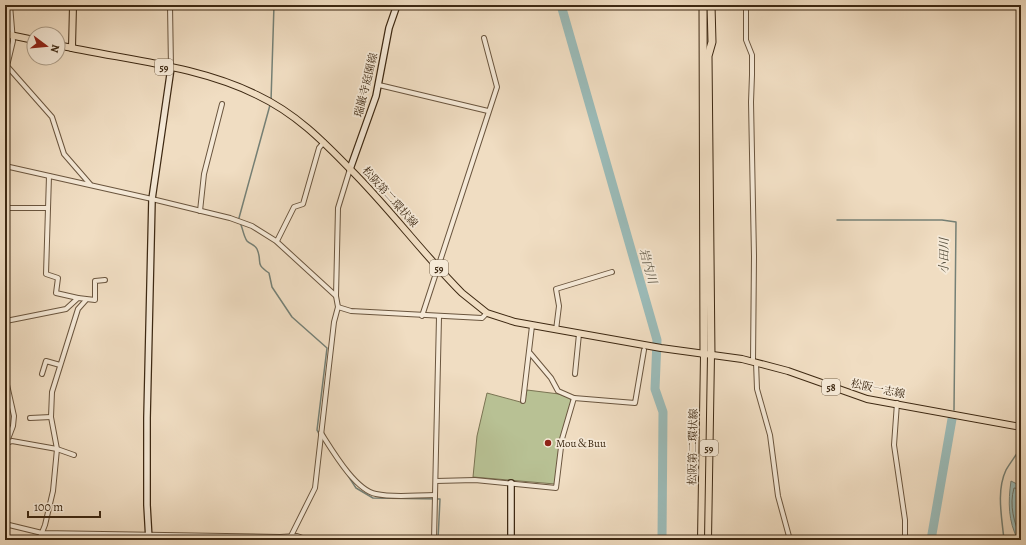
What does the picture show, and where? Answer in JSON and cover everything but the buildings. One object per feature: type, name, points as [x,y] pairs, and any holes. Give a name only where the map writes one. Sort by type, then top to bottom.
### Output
[{"type":"highway","points":[[703,5],[707,355]]},
{"type":"highway","points":[[707,355],[708,56],[712,42],[712,5]]},
{"type":"main road","points":[[72,48],[73,5]]},
{"type":"main road","points":[[5,34],[26,38]]},
{"type":"main road","name":"松阪第二環状線","points":[[66,47],[171,68],[225,81],[268,100],[298,119],[324,142],[376,194],[462,293],[488,313],[532,326],[707,355]]},
{"type":"main road","name":"松阪第二環状線","points":[[701,540],[707,355]]},
{"type":"main road","name":"松阪第二環状線","points":[[707,355],[708,540]]},
{"type":"main road","name":"松阪一志線","points":[[707,355],[755,362],[788,371],[852,394],[1018,426]]},
{"type":"street","points":[[10,5],[13,41],[6,66],[52,117],[64,154],[90,184]]},
{"type":"street","points":[[149,537],[147,426],[152,199],[171,68],[170,5]]},
{"type":"street","name":"瑞巌寺庭園線","points":[[350,169],[379,85],[389,28],[397,5]]},
{"type":"street","points":[[746,5],[746,40],[752,55],[750,102],[755,362],[757,389],[770,435],[778,496],[790,540]]},
{"type":"street","points":[[422,316],[497,87],[484,38]]},
{"type":"street","points":[[379,85],[488,111]]},
{"type":"street","points":[[200,211],[204,174],[222,104]]},
{"type":"street","points":[[277,242],[294,207],[303,204],[319,148],[324,142]]},
{"type":"street","points":[[5,166],[152,199],[252,226],[277,242],[336,296]]},
{"type":"street","points":[[289,540],[315,488],[334,322],[338,307],[336,296],[338,208],[350,169]]},
{"type":"street","points":[[49,176],[46,274],[58,278],[56,293],[86,300],[95,300],[95,281],[105,280]]},
{"type":"street","points":[[5,208],[47,208]]},
{"type":"street","points":[[556,330],[559,306],[556,289],[612,272]]},
{"type":"street","points":[[5,348],[5,319],[66,309],[78,298]]},
{"type":"street","points":[[39,540],[53,491],[57,449],[51,417],[52,392],[78,309],[86,300]]},
{"type":"street","points":[[338,307],[351,311],[439,317],[482,318],[488,313]]},
{"type":"street","points":[[434,540],[439,317]]},
{"type":"street","points":[[523,401],[530,353],[532,326]]},
{"type":"street","points":[[575,374],[579,334]]},
{"type":"street","points":[[530,353],[548,373],[558,391],[574,398],[634,403],[644,350]]},
{"type":"street","points":[[42,374],[46,361],[60,365]]},
{"type":"street","points":[[5,376],[14,416],[13,426],[6,444]]},
{"type":"street","points":[[436,481],[475,480],[556,488],[562,439],[574,398]]},
{"type":"street","points":[[897,403],[894,445],[905,520],[905,540]]},
{"type":"street","points":[[30,418],[51,417]]},
{"type":"street","points":[[321,435],[358,484],[366,490],[378,495],[435,498]]},
{"type":"street","points":[[6,444],[12,440],[57,449],[74,455]]},
{"type":"street","points":[[5,472],[5,512]]},
{"type":"street","points":[[511,483],[511,540]]},
{"type":"street","points":[[5,524],[42,533],[149,537],[280,537],[292,535],[308,540]]},
{"type":"green space","points":[[527,390],[559,394],[570,398],[571,402],[555,484],[473,477],[477,436],[487,393],[524,403]]},
{"type":"water","points":[[1011,481],[1021,486],[1021,540],[1018,540],[1012,526],[1009,504]]},
{"type":"waterway","points":[[271,101],[274,5]]},
{"type":"waterway","name":"岩内川","points":[[561,5],[657,340],[655,389],[663,412],[662,540]]},
{"type":"waterway","points":[[239,218],[270,105]]},
{"type":"waterway","name":"小田川","points":[[837,220],[942,220],[956,222],[954,410]]},
{"type":"waterway","points":[[241,225],[247,241],[257,249],[260,265],[269,273],[272,287],[292,317],[327,348],[317,430],[320,435]]},
{"type":"waterway","name":"小田川","points":[[931,540],[952,419]]},
{"type":"waterway","points":[[1020,428],[1021,432]]},
{"type":"waterway","points":[[1004,540],[1000,505],[1001,487],[1006,470],[1021,446]]},
{"type":"waterway","points":[[345,471],[356,488],[373,498],[440,499],[438,540]]},
{"type":"place","name":"Mou＆Buu","points":[[548,443]]}]
